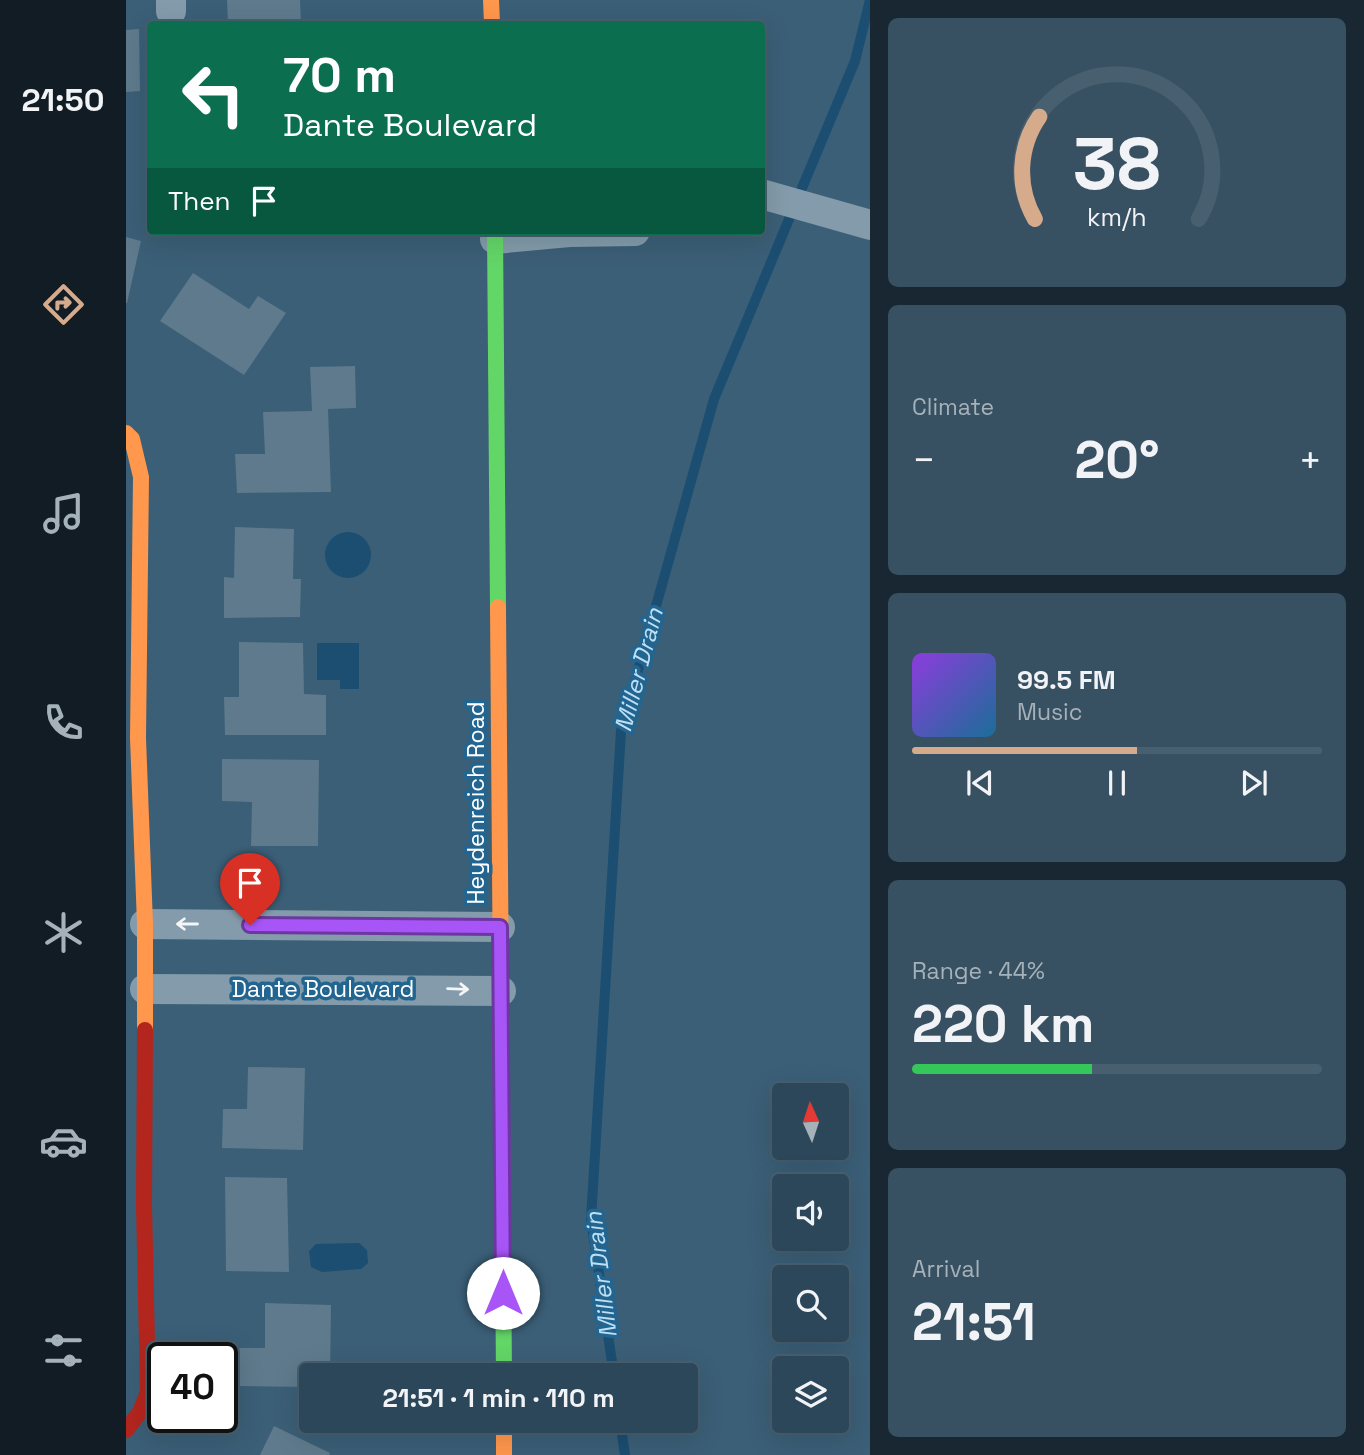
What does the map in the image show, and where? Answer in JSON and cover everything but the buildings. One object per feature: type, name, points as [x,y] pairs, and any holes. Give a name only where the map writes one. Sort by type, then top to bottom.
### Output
[{"type":"street","points":[[491,0],[492,21]]},
{"type":"street","points":[[765,195],[870,225]]},
{"type":"street","name":"Heydenreich Road","points":[[495,235],[504,1363]]},
{"type":"street","points":[[126,433],[132,439],[141,477],[138,738],[145,924],[144,1205],[148,1392],[140,1412],[126,1430]]},
{"type":"street","points":[[145,924],[500,927]]},
{"type":"street","name":"Dante Boulevard","points":[[145,989],[501,991]]},
{"type":"street","points":[[504,1433],[504,1455]]},
{"type":"water","points":[[348,532],[365,538],[371,555],[365,572],[348,578],[331,572],[325,555],[331,538]]},
{"type":"water","points":[[317,643],[359,643],[359,689],[340,689],[340,680],[317,680]]},
{"type":"water","points":[[359,1243],[367,1250],[368,1263],[361,1269],[322,1272],[311,1267],[309,1251],[316,1244]]},
{"type":"waterway","name":"Miller Drain","points":[[612,1363],[591,1219],[621,731],[714,399],[855,61],[870,0]]},
{"type":"waterway","name":"Miller Drain","points":[[622,1433],[625,1455]]},
{"type":"traffic: fast","points":[[495,235],[498,607]]},
{"type":"traffic: fast","points":[[502,1131],[504,1363]]},
{"type":"traffic: slow","points":[[491,0],[492,21]]},
{"type":"traffic: slow","points":[[126,433],[132,439],[141,477],[138,738],[145,924],[145,1030]]},
{"type":"traffic: slow","points":[[498,607],[502,1131]]},
{"type":"traffic: slow","points":[[504,1433],[504,1455]]},
{"type":"traffic: jam","points":[[126,1430],[140,1412],[148,1392],[144,1205],[145,1030]]},
{"type":"route","points":[[250,925],[500,927],[503,1293]]}]
